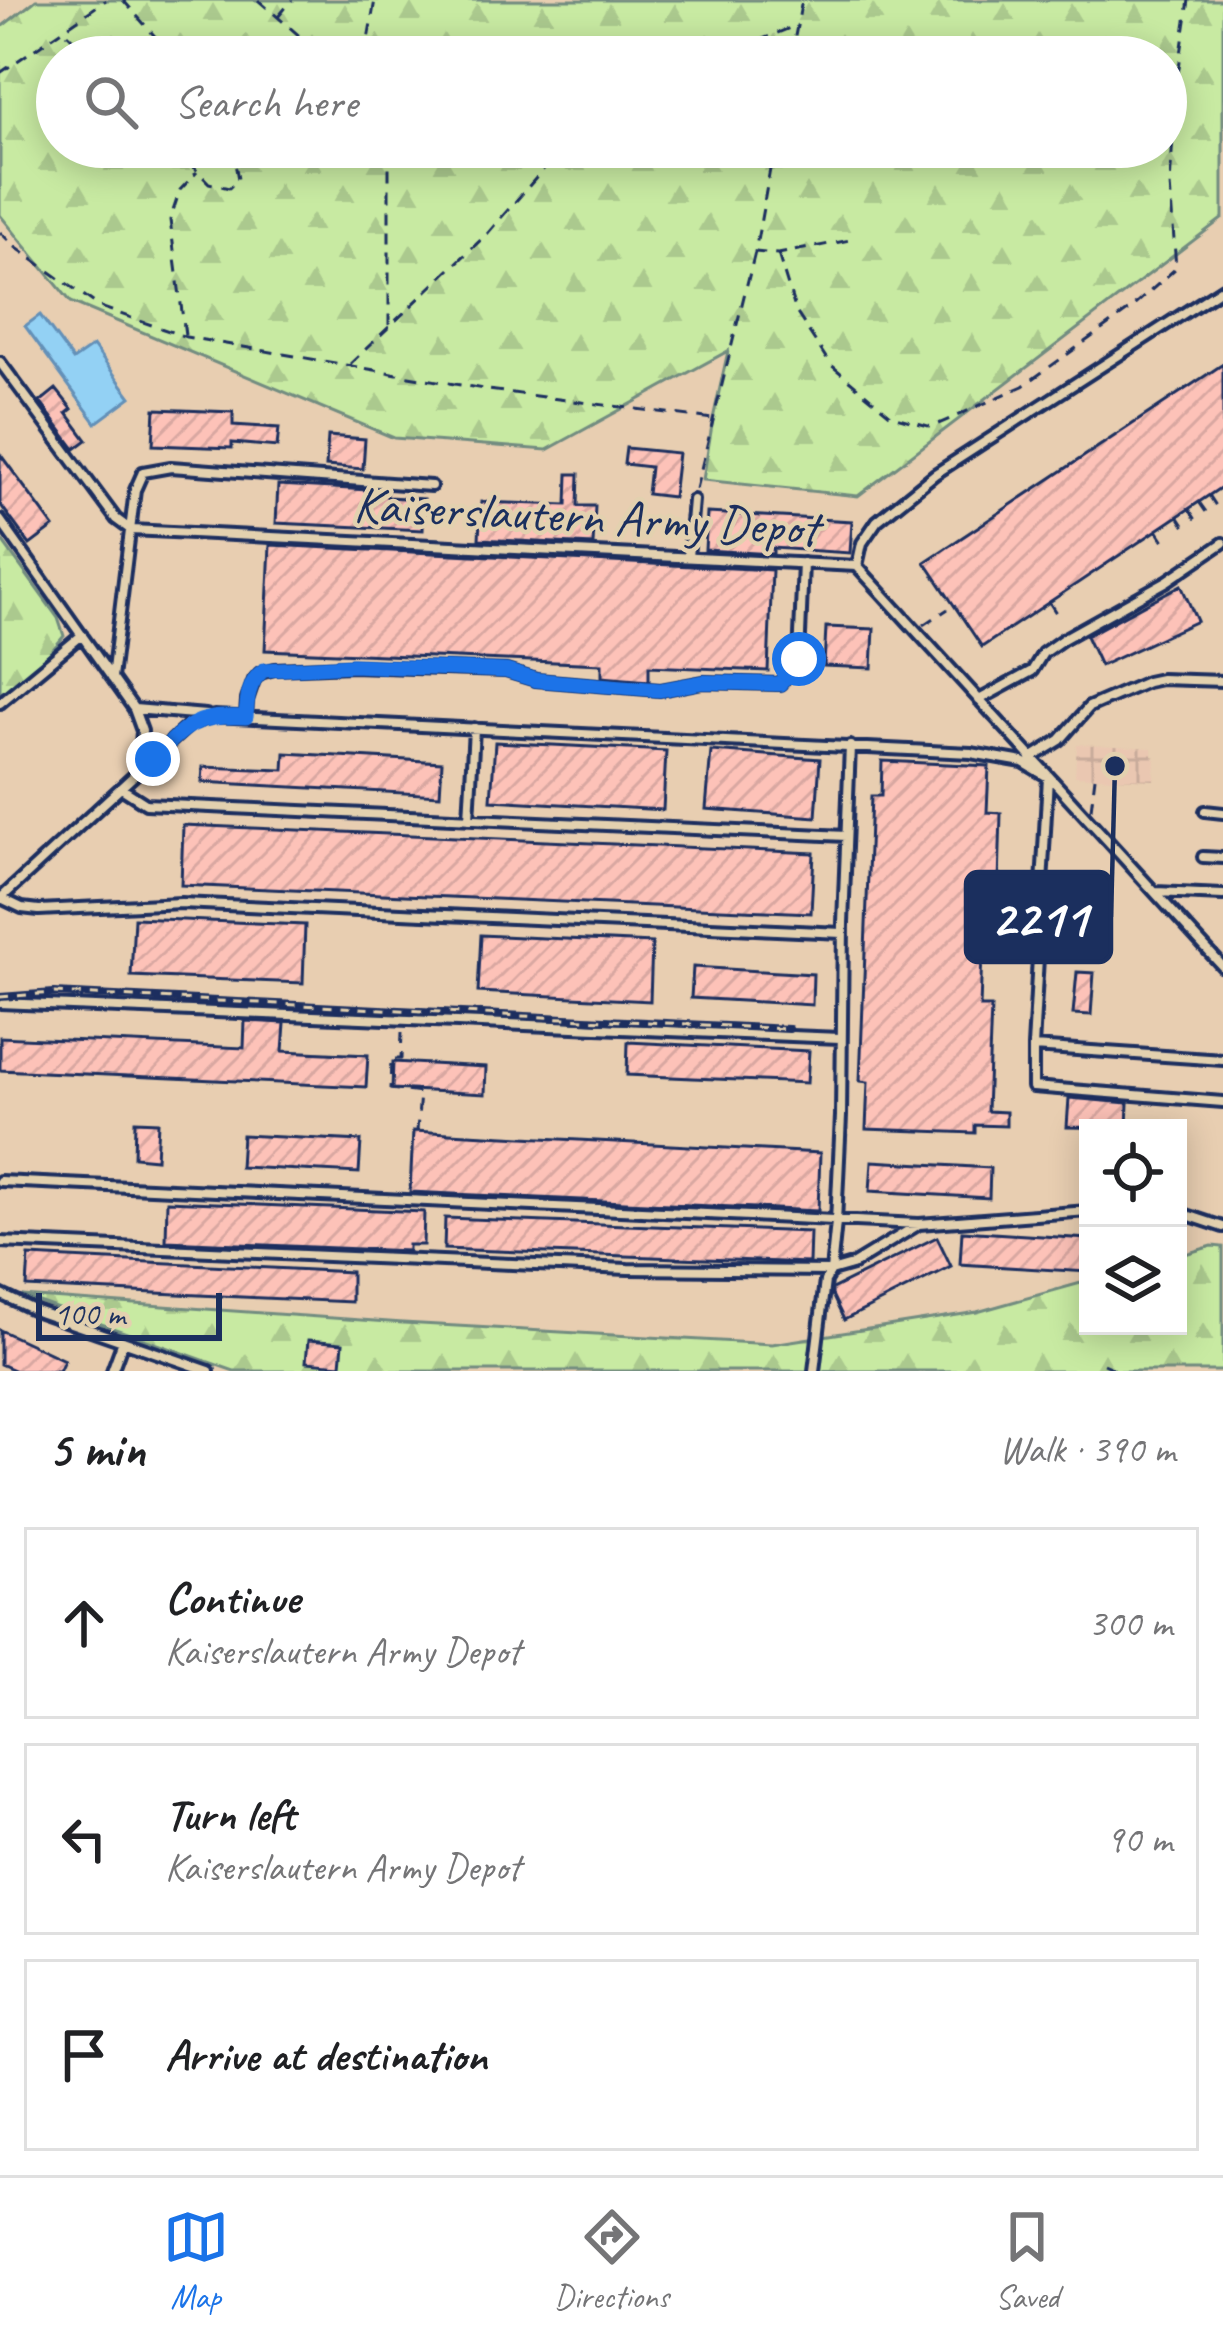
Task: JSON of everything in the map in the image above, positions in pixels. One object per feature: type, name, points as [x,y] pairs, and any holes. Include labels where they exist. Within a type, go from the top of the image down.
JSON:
[{"type":"lane","points":[[857,566],[870,530],[922,484],[1223,288]]},
{"type":"lane","points":[[0,362],[116,519],[131,530]]},
{"type":"lane","points":[[112,678],[135,490],[143,472],[171,467],[431,486]]},
{"type":"lane","points":[[688,557],[693,500]]},
{"type":"lane","points":[[0,520],[134,710],[142,730],[139,771]]},
{"type":"lane","name":"Kaiserslautern Army Depot","points":[[131,530],[857,566],[1223,967]]},
{"type":"lane","points":[[979,700],[1032,671],[1043,653],[1223,542]]},
{"type":"lane","points":[[246,717],[254,680],[274,669],[352,665],[506,671],[536,680],[660,690],[703,682],[780,684],[791,653],[799,655],[803,563]]},
{"type":"lane","points":[[0,703],[82,635]]},
{"type":"lane","points":[[1031,758],[1060,740],[1089,707],[1147,682],[1223,681]]},
{"type":"lane","name":"Kaiserslautern Army Depot","points":[[134,710],[971,753],[1023,762],[1048,777]]},
{"type":"lane","points":[[214,716],[190,724],[0,899],[39,910],[181,903],[842,933]]},
{"type":"lane","points":[[470,819],[474,728]]},
{"type":"lane","points":[[814,1371],[836,1222],[850,746]]},
{"type":"lane","points":[[1048,777],[1033,1087],[1223,1102]]},
{"type":"lane","points":[[121,788],[146,804],[846,836]]},
{"type":"lane","points":[[1204,811],[1223,813]]},
{"type":"lane","points":[[1203,857],[1223,858]]},
{"type":"lane","points":[[1154,892],[1223,895]]},
{"type":"lane","points":[[0,1003],[840,1039]]},
{"type":"lane","points":[[1033,1048],[1223,1060]]},
{"type":"lane","points":[[0,1181],[836,1222],[919,1224],[1079,1212]]},
{"type":"lane","points":[[1187,1216],[1223,1227]]},
{"type":"lane","points":[[0,1242],[628,1268],[831,1271],[852,1265],[919,1224]]},
{"type":"lane","points":[[0,1294],[208,1371]]},
{"type":"lane","points":[[112,1371],[123,1341]]},
{"type":"path","points":[[54,36],[106,0]]},
{"type":"path","points":[[123,0],[155,36]]},
{"type":"path","points":[[258,0],[300,36]]},
{"type":"path","points":[[278,17],[292,0]]},
{"type":"path","points":[[369,36],[375,0]]},
{"type":"path","points":[[795,36],[802,0]]},
{"type":"path","points":[[1184,36],[1190,0]]},
{"type":"path","points":[[770,36],[797,25]]},
{"type":"path","points":[[67,33],[70,36]]},
{"type":"path","points":[[0,73],[36,48]]},
{"type":"path","points":[[193,168],[209,183],[229,188],[238,179],[236,168]]},
{"type":"path","points":[[389,168],[389,329]]},
{"type":"path","points":[[349,366],[487,233],[544,168]]},
{"type":"path","points":[[693,500],[755,252],[771,168]]},
{"type":"path","points":[[778,254],[796,312],[830,364],[892,416],[932,427],[1023,386],[1129,311],[1176,268],[1170,168]]},
{"type":"path","points":[[186,337],[170,220],[180,190],[197,172]]},
{"type":"path","points":[[0,232],[100,307],[186,337],[489,390],[713,419]]},
{"type":"path","points":[[755,252],[778,254],[855,239]]},
{"type":"path","points":[[1209,495],[1218,509]]},
{"type":"path","points":[[1199,502],[1208,516]]},
{"type":"path","points":[[1189,508],[1198,523]]},
{"type":"path","points":[[1178,516],[1187,530]]},
{"type":"path","points":[[1157,530],[1166,544]]},
{"type":"path","points":[[1049,602],[1058,616]]},
{"type":"path","points":[[916,630],[948,609]]},
{"type":"path","points":[[1090,811],[1095,777]]},
{"type":"path","points":[[403,1020],[401,1059],[391,1059],[390,1089],[420,1093],[417,1132]]},
{"type":"path","points":[[1103,1364],[1119,1371]]},
{"type":"shaded area","points":[[1077,744],[1152,748],[1154,780],[1075,776]]},
{"type":"green space","points":[[36,0],[1223,0],[1223,218],[858,496],[703,480],[728,351],[547,450],[394,438],[71,302],[0,215],[0,28]]},
{"type":"green space","points":[[0,538],[58,618],[64,636],[28,679],[0,703]]},
{"type":"green space","points":[[1223,1247],[1223,1371],[234,1371],[22,1296],[772,1344],[977,1312],[1079,1284],[1079,1335],[1187,1335],[1187,1253]]},
{"type":"water","points":[[40,315],[73,360],[93,346],[131,397],[96,423],[25,326]]},
{"type":"building","points":[[1223,364],[1223,486],[982,647],[925,562]]},
{"type":"building","points":[[56,389],[87,440],[75,449],[40,402]]},
{"type":"building","points":[[155,409],[233,412],[233,425],[279,428],[277,447],[153,445]]},
{"type":"building","points":[[328,436],[365,439],[363,469],[326,466]]},
{"type":"building","points":[[626,448],[678,453],[673,497],[647,494],[650,467],[624,464]]},
{"type":"building","points":[[0,454],[54,527],[30,545],[0,504]]},
{"type":"building","points":[[568,474],[579,474],[578,506],[595,506],[593,545],[479,539],[481,502],[567,505]]},
{"type":"building","points":[[278,485],[387,491],[387,497],[424,499],[423,530],[276,523]]},
{"type":"building","points":[[707,513],[852,521],[850,553],[705,550]]},
{"type":"building","points":[[270,545],[772,570],[768,671],[649,666],[649,681],[602,677],[602,664],[265,650]]},
{"type":"building","points":[[1181,585],[1197,621],[1100,666],[1086,636]]},
{"type":"building","points":[[826,627],[874,629],[872,668],[824,666]]},
{"type":"building","points":[[495,742],[666,751],[663,810],[491,800]]},
{"type":"building","points":[[711,751],[820,759],[816,817],[706,809]]},
{"type":"building","points":[[285,753],[442,762],[440,795],[202,782],[203,767],[284,770]]},
{"type":"building","points":[[882,761],[989,766],[987,812],[1001,813],[999,883],[984,882],[983,915],[995,915],[994,953],[982,953],[980,1007],[991,1007],[987,1111],[1006,1112],[1006,1126],[975,1125],[975,1133],[866,1129],[868,1082],[860,1081],[871,796],[881,796]]},
{"type":"building","points":[[183,825],[814,853],[811,913],[181,885]]},
{"type":"building","points":[[134,918],[305,925],[303,983],[131,976]]},
{"type":"building","points":[[481,935],[652,943],[650,1001],[478,992]]},
{"type":"building","points":[[693,967],[813,974],[812,1005],[691,998]]},
{"type":"building","points":[[1077,972],[1094,973],[1091,1015],[1073,1014]]},
{"type":"building","points":[[245,1021],[285,1023],[283,1051],[368,1055],[366,1087],[0,1070],[0,1037],[244,1048]]},
{"type":"building","points":[[628,1042],[809,1051],[807,1083],[627,1075]]},
{"type":"building","points":[[393,1062],[486,1067],[485,1094],[392,1089]]},
{"type":"building","points":[[1069,1098],[1128,1103],[1127,1119],[1079,1119],[1079,1127],[1067,1127]]},
{"type":"building","points":[[135,1121],[158,1122],[156,1159],[134,1157]]},
{"type":"building","points":[[413,1131],[820,1153],[818,1211],[410,1192]]},
{"type":"building","points":[[242,1135],[361,1141],[359,1173],[240,1167]]},
{"type":"building","points":[[872,1161],[990,1168],[989,1198],[870,1191]]},
{"type":"building","points":[[167,1201],[424,1212],[423,1245],[408,1245],[408,1251],[166,1241]]},
{"type":"building","points":[[445,1218],[810,1232],[809,1263],[444,1249]]},
{"type":"building","points":[[962,1231],[1079,1238],[1079,1271],[960,1264]]},
{"type":"building","points":[[937,1237],[951,1266],[844,1320],[832,1289]]},
{"type":"building","points":[[29,1256],[351,1272],[351,1302],[27,1287]]},
{"type":"building","points":[[0,1330],[64,1360],[59,1371],[16,1371],[0,1364]]},
{"type":"building","points":[[308,1340],[343,1343],[341,1365],[306,1362]]},
{"type":"railway","points":[[0,997],[54,993],[789,1029]]},
{"type":"place","name":"2211","points":[[1115,766]]},
{"type":"route","points":[[153,759],[190,724],[214,716],[246,717],[250,688],[264,670],[352,665],[506,671],[536,680],[660,690],[703,682],[780,684],[791,653],[799,651],[799,659]]}]
